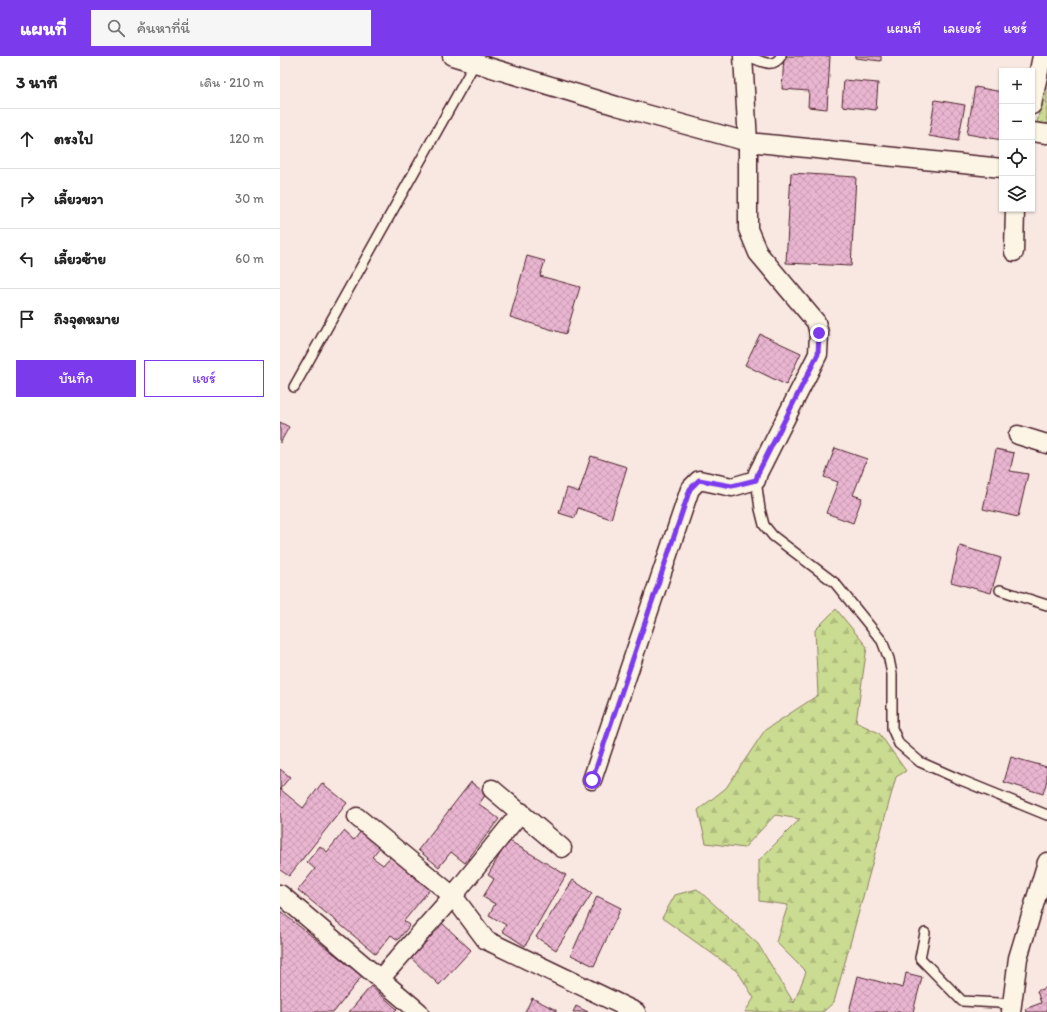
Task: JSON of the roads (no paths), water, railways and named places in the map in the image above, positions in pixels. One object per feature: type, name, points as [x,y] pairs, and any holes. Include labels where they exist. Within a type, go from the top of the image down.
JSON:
[{"type":"street","points":[[452,56],[617,106],[748,142],[999,168]]},
{"type":"street","points":[[592,780],[690,489],[699,480],[732,486],[756,480],[758,473],[818,354],[819,333],[816,322],[758,253],[748,229],[748,142],[743,56]]},
{"type":"street","points":[[1032,104],[1042,56]]},
{"type":"street","points":[[1035,132],[1047,134]]},
{"type":"street","points":[[1014,252],[1015,212]]},
{"type":"street","points":[[1018,435],[1047,444]]},
{"type":"street","points":[[492,789],[562,848]]},
{"type":"street","points":[[380,979],[453,896],[521,812]]},
{"type":"street","points":[[358,817],[453,896],[486,940],[636,1012]]},
{"type":"street","points":[[1011,1009],[1018,958],[1047,862]]},
{"type":"street","points":[[280,894],[419,1012]]},
{"type":"lane","points":[[748,56],[773,64],[778,61],[781,56]]},
{"type":"lane","points":[[294,387],[475,63]]},
{"type":"lane","points":[[756,480],[764,525],[773,536],[835,583],[882,641],[889,659],[892,674],[892,728],[899,744],[920,762],[1047,815]]},
{"type":"lane","points":[[1000,590],[1047,605]]},
{"type":"lane","points":[[925,933],[920,958],[962,1001],[999,1003],[1011,1009]]}]
